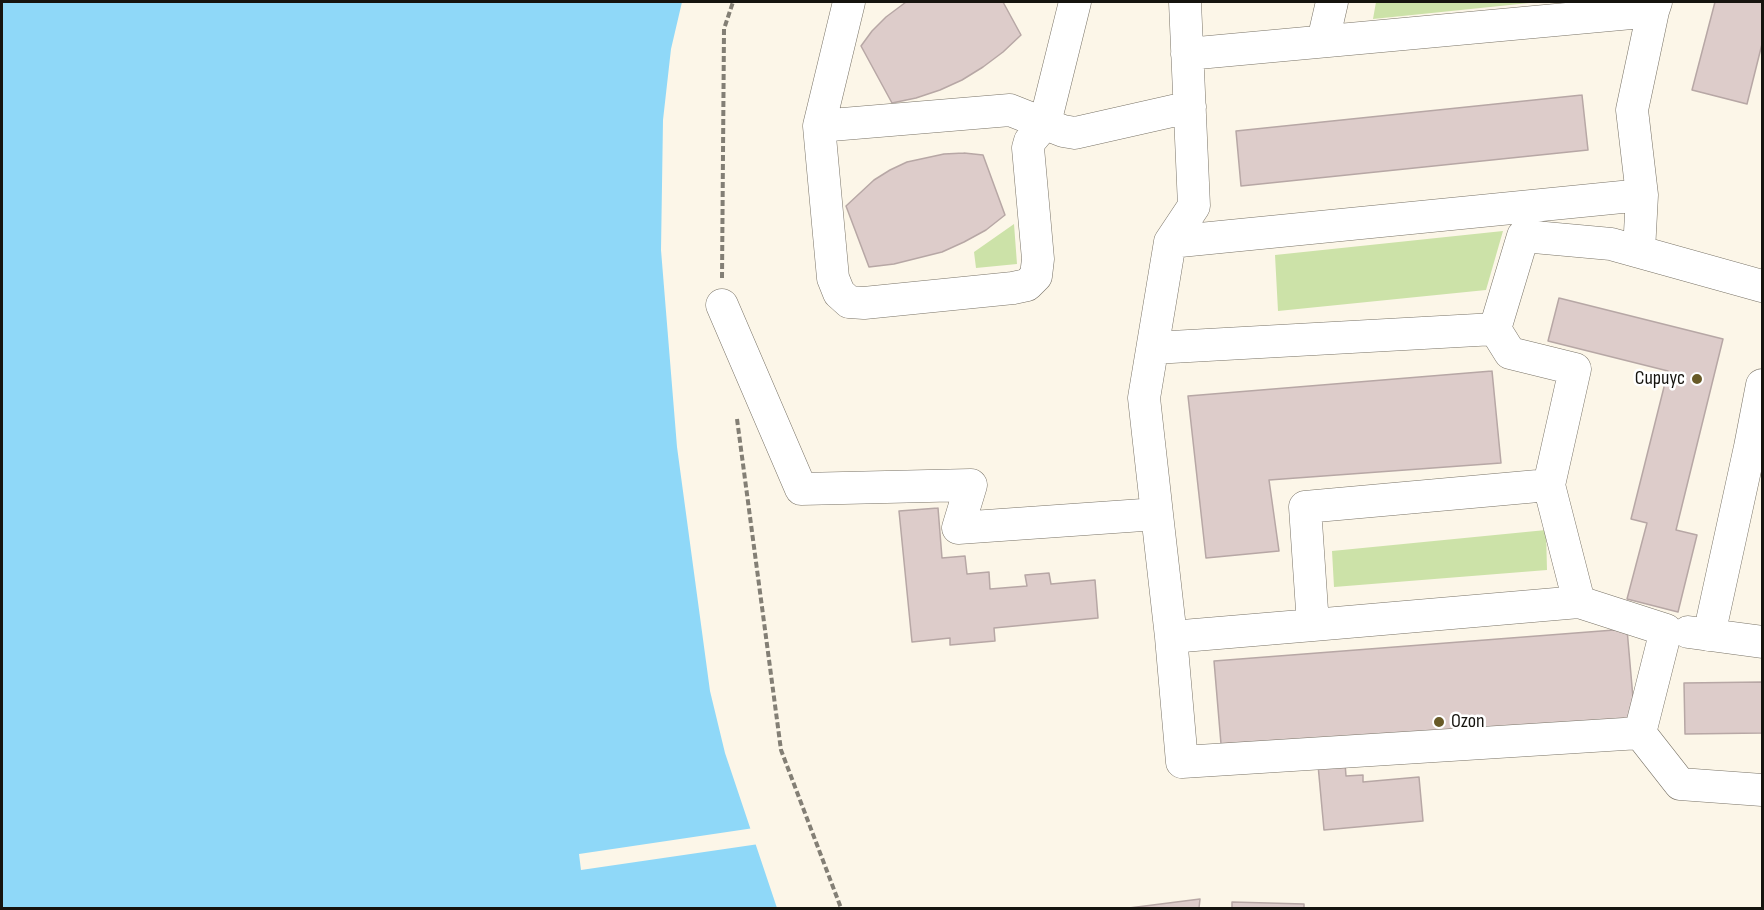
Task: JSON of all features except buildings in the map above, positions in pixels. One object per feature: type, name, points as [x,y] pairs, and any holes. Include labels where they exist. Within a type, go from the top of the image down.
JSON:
[{"type":"street","points":[[849,2],[819,126],[833,278],[839,292],[849,302],[864,303],[1013,288],[1027,285],[1036,276],[1038,259],[1028,148],[1030,141],[1045,123],[1067,6]]},
{"type":"street","points":[[1185,2],[1194,206],[1170,242],[1144,398],[1171,636],[1182,762],[1640,733]]},
{"type":"street","points":[[1323,41],[1332,2]]},
{"type":"street","points":[[1187,54],[1654,6],[1632,110],[1642,195],[1639,251]]},
{"type":"street","points":[[819,126],[1011,110],[1064,131],[1075,133],[1190,107]]},
{"type":"street","points":[[1170,242],[1642,195]]},
{"type":"street","points":[[1579,602],[1549,485],[1575,369],[1510,353],[1495,329],[1523,236],[1611,244],[1762,286]]},
{"type":"street","points":[[722,305],[801,489],[971,485],[958,528],[1157,514]]},
{"type":"street","points":[[1153,348],[1495,329]]},
{"type":"street","points":[[1709,635],[1756,448],[1762,386]]},
{"type":"street","points":[[1313,625],[1305,507],[1549,485]]},
{"type":"street","points":[[1171,636],[1579,602],[1666,630],[1762,642]]},
{"type":"street","points":[[1640,733],[1666,630]]},
{"type":"street","points":[[1640,733],[1680,784],[1762,790]]},
{"type":"path","points":[[722,305],[724,29],[733,2]]},
{"type":"path","points":[[736,410],[781,750],[841,909]]},
{"type":"green space","points":[[1376,2],[1539,2],[1373,19]]},
{"type":"green space","points":[[1014,224],[1017,264],[976,268],[974,252]]},
{"type":"green space","points":[[1503,231],[1486,290],[1278,311],[1275,255]]},
{"type":"green space","points":[[1546,530],[1547,570],[1334,587],[1332,551]]},
{"type":"water","points":[[2,2],[682,2],[671,49],[663,120],[661,250],[677,447],[710,691],[725,753],[777,908],[2,908]]},
{"type":"pier","points":[[754,828],[759,844],[581,870],[579,854]]},
{"type":"place","name":"Сириус","points":[[1697,379]]},
{"type":"place","name":"Ozon","points":[[1439,722]]}]
